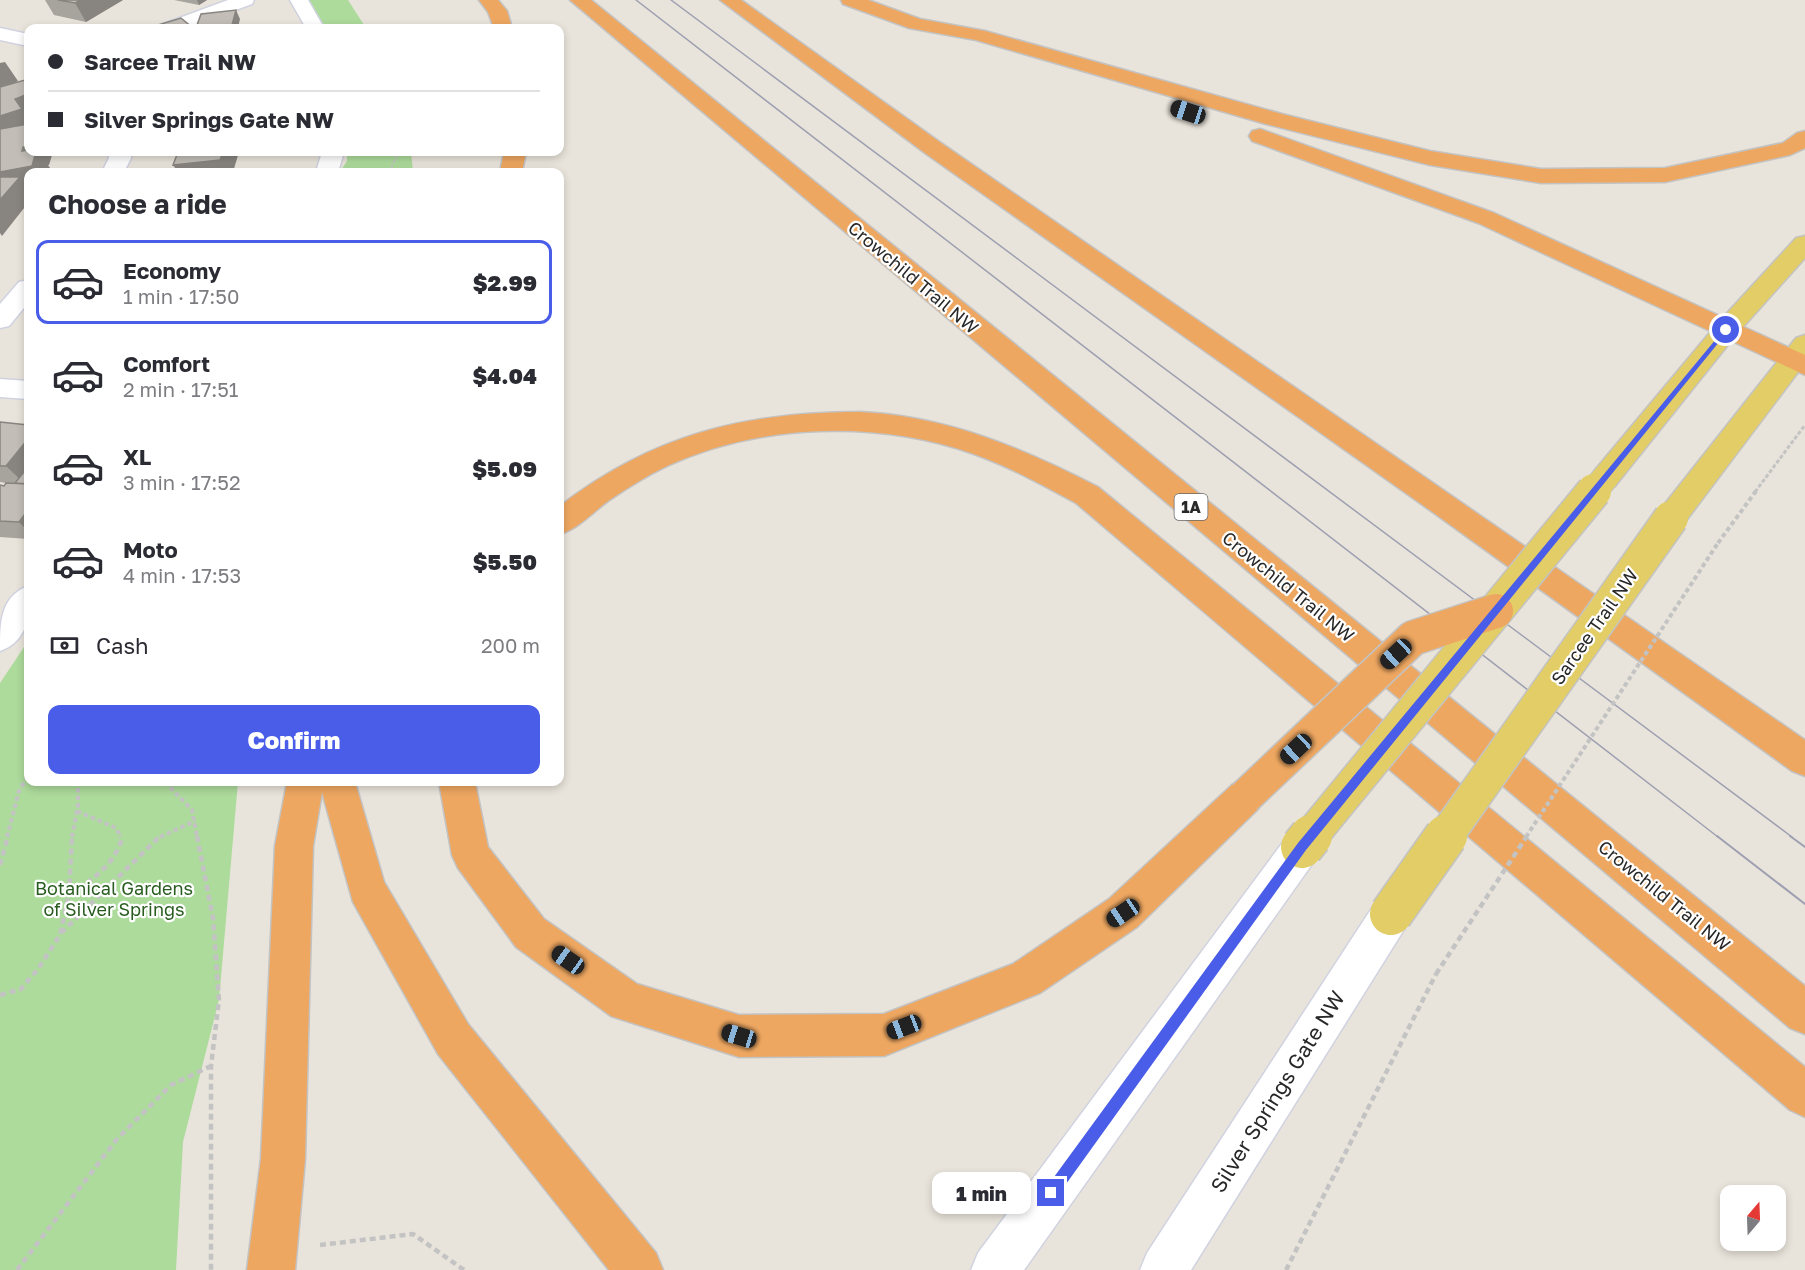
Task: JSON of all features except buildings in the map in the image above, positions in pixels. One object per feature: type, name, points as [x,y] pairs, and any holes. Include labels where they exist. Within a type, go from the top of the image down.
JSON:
[{"type":"highway","points":[[488,0],[497,11],[502,24]]},
{"type":"highway","name":"Crowchild Trail NW","points":[[579,0],[1805,1013]]},
{"type":"highway","points":[[729,0],[943,155],[1445,505],[1805,760]]},
{"type":"highway","points":[[850,0],[916,24],[1301,149],[1486,218],[1726,330],[1800,356]]},
{"type":"highway","points":[[916,24],[978,35],[1274,118],[1430,158],[1541,176],[1665,175],[1790,148],[1805,138]]},
{"type":"highway","points":[[564,519],[597,493],[662,456],[731,434],[801,423],[888,423],[968,441],[1032,467],[1087,495],[1805,1095]]},
{"type":"highway","points":[[459,786],[471,855],[530,933],[626,1001],[739,1036],[884,1035],[1026,979],[1123,913],[1413,638],[1496,611]]},
{"type":"highway","points":[[272,1270],[283,1159],[294,846],[304,786]]},
{"type":"highway","points":[[338,786],[368,889],[453,1039],[639,1270]]},
{"type":"main road","points":[[1302,847],[1726,330],[1805,243]]},
{"type":"main road","name":"Sarcee Trail NW","points":[[1391,914],[1671,518],[1800,356]]},
{"type":"street","points":[[181,24],[244,0]]},
{"type":"street","points":[[299,0],[313,24]]},
{"type":"street","points":[[0,34],[24,39]]},
{"type":"street","points":[[0,320],[24,293]]},
{"type":"street","points":[[0,387],[24,390]]},
{"type":"street","points":[[0,637],[24,604]]},
{"type":"street","points":[[995,1270],[1302,847]]},
{"type":"street","name":"Silver Springs Gate NW","points":[[1164,1270],[1391,914]]},
{"type":"path","points":[[1287,1270],[1436,974],[1718,543],[1805,424]]},
{"type":"path","points":[[0,865],[18,790],[24,782]]},
{"type":"path","points":[[60,935],[69,894],[72,830],[77,811],[78,786]]},
{"type":"path","points":[[169,786],[192,810],[213,918],[219,1000],[211,1065],[211,1270]]},
{"type":"path","points":[[69,894],[95,878],[109,865],[119,851],[122,839],[116,828],[77,811]]},
{"type":"path","points":[[0,995],[21,989],[38,969],[60,935],[158,838],[195,821]]},
{"type":"path","points":[[16,1270],[117,1139],[171,1085],[211,1065]]},
{"type":"path","points":[[315,1246],[413,1234],[464,1270]]},
{"type":"green space","points":[[308,0],[348,0],[363,24],[323,24]]},
{"type":"green space","points":[[347,156],[411,156],[413,168],[343,168]]},
{"type":"green space","name":"Botanical Gardens of Silver Springs","points":[[24,647],[24,786],[238,786],[219,1000],[183,1142],[176,1270],[0,1270],[0,683]]},
{"type":"tram line","points":[[636,0],[1718,837]]},
{"type":"tram line","points":[[671,0],[1792,837]]},
{"type":"tram line","points":[[1717,836],[1805,904]]},
{"type":"tram line","points":[[1790,836],[1805,847]]},
{"type":"route","points":[[1051,1193],[1302,847],[1726,330]]}]
